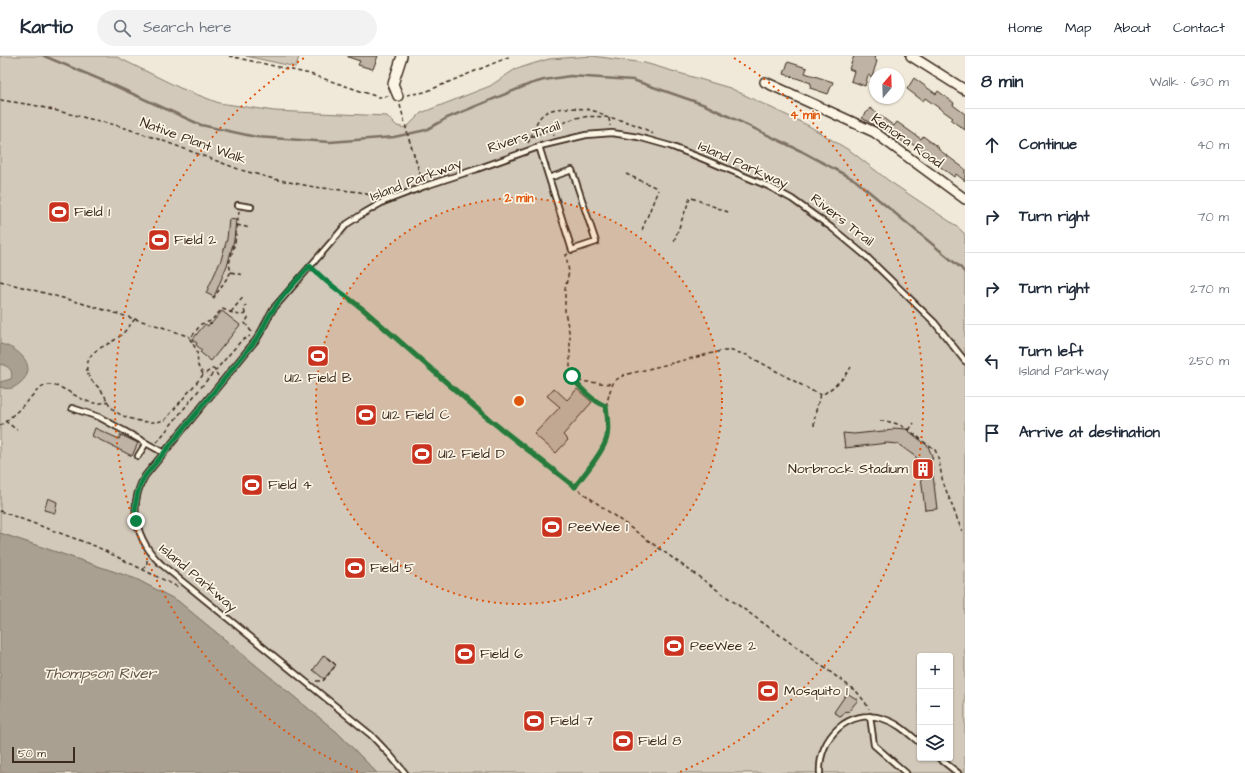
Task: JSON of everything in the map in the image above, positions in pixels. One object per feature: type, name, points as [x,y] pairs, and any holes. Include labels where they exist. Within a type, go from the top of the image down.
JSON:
[{"type":"street","points":[[398,96],[393,84],[402,56]]},
{"type":"street","points":[[911,56],[965,90]]},
{"type":"street","name":"Kenora Road","points":[[765,82],[874,132],[965,199]]},
{"type":"lane","name":"Island Parkway","points":[[404,773],[390,755],[371,735],[161,564],[150,552],[137,527],[135,513],[136,501],[143,480],[262,332],[273,308],[347,224],[383,202],[539,146],[579,136],[612,133],[638,137],[701,158],[768,186],[792,199],[832,228],[867,257],[934,322],[965,361]]},
{"type":"lane","points":[[539,146],[549,178],[572,250],[596,242],[572,170],[549,178]]},
{"type":"lane","points":[[239,205],[251,207]]},
{"type":"lane","points":[[72,408],[99,418],[164,453]]},
{"type":"lane","points":[[138,456],[146,443]]},
{"type":"lane","points":[[820,773],[822,754],[827,742],[835,731],[851,720],[870,716],[890,721],[917,741]]},
{"type":"lane","points":[[870,716],[872,741],[874,745],[906,773]]},
{"type":"lane","points":[[944,761],[958,773]]},
{"type":"path","points":[[229,56],[310,74],[378,97],[425,92],[511,56]]},
{"type":"path","points":[[398,96],[422,182]]},
{"type":"path","name":"Native Plant Walk","points":[[0,100],[33,105],[119,126],[241,170],[274,179],[314,188],[360,192],[378,199]]},
{"type":"path","name":"Rivers Trail","points":[[532,144],[527,145],[541,116],[547,111],[554,109],[591,110],[599,111],[606,117]]},
{"type":"path","name":"Rivers Trail","points":[[531,137],[575,118],[606,117],[646,129],[657,136],[644,133]]},
{"type":"path","points":[[605,128],[610,128],[609,118]]},
{"type":"path","name":"Rivers Trail","points":[[549,139],[554,137],[552,128]]},
{"type":"path","points":[[626,174],[658,189],[642,230]]},
{"type":"path","points":[[674,241],[691,198],[728,212]]},
{"type":"path","points":[[214,299],[231,272],[229,264],[235,242],[239,205]]},
{"type":"path","points":[[237,225],[250,228]]},
{"type":"path","points":[[572,250],[566,255],[569,272],[565,289],[564,303],[570,336],[570,369],[574,380],[579,386],[596,401],[606,406]]},
{"type":"path","points":[[310,266],[326,281],[364,310],[490,420],[575,487],[857,692],[865,702],[870,716]]},
{"type":"path","points":[[231,272],[243,275]]},
{"type":"path","points":[[0,281],[135,319],[190,337]]},
{"type":"path","points":[[231,312],[244,296]]},
{"type":"path","points":[[246,305],[244,308],[245,314],[248,316],[245,323],[253,334]]},
{"type":"path","points":[[190,337],[201,324],[211,321],[222,309],[240,316],[245,314]]},
{"type":"path","points":[[135,319],[116,339],[100,347],[89,358],[87,371],[89,378],[100,388],[114,410],[132,419],[158,422],[165,420],[203,375],[211,369],[214,369],[222,383]]},
{"type":"path","points":[[190,337],[197,351],[198,366],[203,375]]},
{"type":"path","points":[[575,487],[607,440],[608,429],[606,406],[614,381],[624,375],[721,351],[732,351],[748,355],[822,394],[832,389],[851,367]]},
{"type":"path","points":[[576,381],[613,384]]},
{"type":"path","points":[[0,426],[42,387],[51,384],[91,402],[100,404],[108,401]]},
{"type":"path","points":[[814,426],[820,394]]},
{"type":"path","points":[[5,421],[17,430]]},
{"type":"path","points":[[880,421],[894,423],[909,430],[935,450],[941,468],[941,478],[962,531]]},
{"type":"path","points":[[909,430],[914,423]]},
{"type":"path","points":[[0,511],[95,546],[142,570]]},
{"type":"path","points":[[310,684],[313,682],[323,681],[336,666],[325,656]]},
{"type":"shaded area","points":[[0,56],[115,56],[180,88],[219,103],[274,111],[387,116],[397,126],[406,128],[421,113],[490,86],[514,70],[549,59],[592,56],[645,63],[730,88],[809,126],[852,152],[889,181],[955,225],[965,234],[965,773],[377,773],[338,733],[178,601],[136,579],[0,533]]},
{"type":"shaded area","points":[[246,56],[299,56],[296,67]]},
{"type":"water","points":[[0,344],[20,353],[27,364],[28,371],[26,377],[13,388],[0,387],[0,382],[11,379],[12,373],[6,366],[0,364]]},
{"type":"water","name":"Thompson River","points":[[0,533],[136,579],[178,601],[338,733],[377,773],[0,773]]},
{"type":"building","points":[[348,56],[378,56],[372,69],[358,65],[360,61]]},
{"type":"building","points":[[854,56],[875,56],[874,59],[877,61],[875,68],[869,68],[869,76],[865,86],[851,81],[854,71],[849,69]]},
{"type":"building","points":[[788,62],[807,68],[805,73],[833,82],[828,94],[810,88],[811,83],[784,74]]},
{"type":"building","points":[[914,78],[936,94],[938,91],[954,103],[953,105],[965,114],[965,130],[951,120],[953,118],[925,98],[923,101],[907,89]]},
{"type":"building","points":[[870,108],[894,126],[897,122],[921,139],[923,136],[939,148],[938,149],[965,169],[965,181],[956,174],[954,177],[908,141],[906,144],[881,126],[879,128],[862,118]]},
{"type":"building","points":[[229,219],[236,220],[234,240],[228,263],[214,297],[206,293],[221,260],[227,239]]},
{"type":"building","points":[[222,311],[240,325],[211,361],[200,352],[202,350],[196,345],[197,343],[192,340],[205,324],[208,326],[210,323],[211,324]]},
{"type":"building","points":[[554,388],[567,400],[577,389],[592,402],[563,435],[568,440],[556,453],[534,434],[560,407],[547,396]]},
{"type":"building","points":[[95,428],[119,439],[121,435],[138,443],[132,456],[92,436]]},
{"type":"building","name":"Norbrock Stadium","points":[[893,428],[906,429],[928,446],[933,459],[931,459],[937,509],[925,510],[920,468],[916,457],[898,444],[887,443],[845,448],[843,433],[854,434],[893,430]]},
{"type":"building","points":[[48,498],[57,502],[55,513],[44,510]]},
{"type":"building","points":[[324,655],[336,665],[324,679],[313,670]]},
{"type":"building","points":[[847,693],[858,700],[848,712],[846,711],[841,717],[834,712]]},
{"type":"waterway","points":[[44,56],[111,84],[201,125],[256,137],[330,142],[394,137],[426,130],[447,118],[530,84],[544,80],[570,76],[633,80],[705,105],[801,151],[855,180],[961,268],[965,273]]},
{"type":"place","name":"Field 1","points":[[59,212]]},
{"type":"place","name":"Field 2","points":[[159,240]]},
{"type":"place","name":"U12 Field B","points":[[318,356]]},
{"type":"place","name":"U12 Field C","points":[[366,415]]},
{"type":"place","name":"U12 Field D","points":[[422,454]]},
{"type":"place","name":"Norbrock Stadium","points":[[923,469]]},
{"type":"place","name":"Field 4","points":[[252,485]]},
{"type":"place","name":"PeeWee 1","points":[[552,527]]},
{"type":"place","name":"Field 5","points":[[355,568]]},
{"type":"place","name":"PeeWee 2","points":[[674,646]]},
{"type":"place","name":"Field 6","points":[[465,654]]},
{"type":"place","name":"Mosquito 1","points":[[768,691]]},
{"type":"place","name":"Field 7","points":[[534,721]]},
{"type":"place","name":"Field 8","points":[[623,741]]},
{"type":"route","points":[[136,521],[135,506],[140,486],[145,476],[256,340],[262,332],[273,308],[310,266],[326,281],[364,310],[490,420],[575,487],[602,449],[607,440],[608,429],[606,406],[587,394],[577,384],[572,376]]}]
